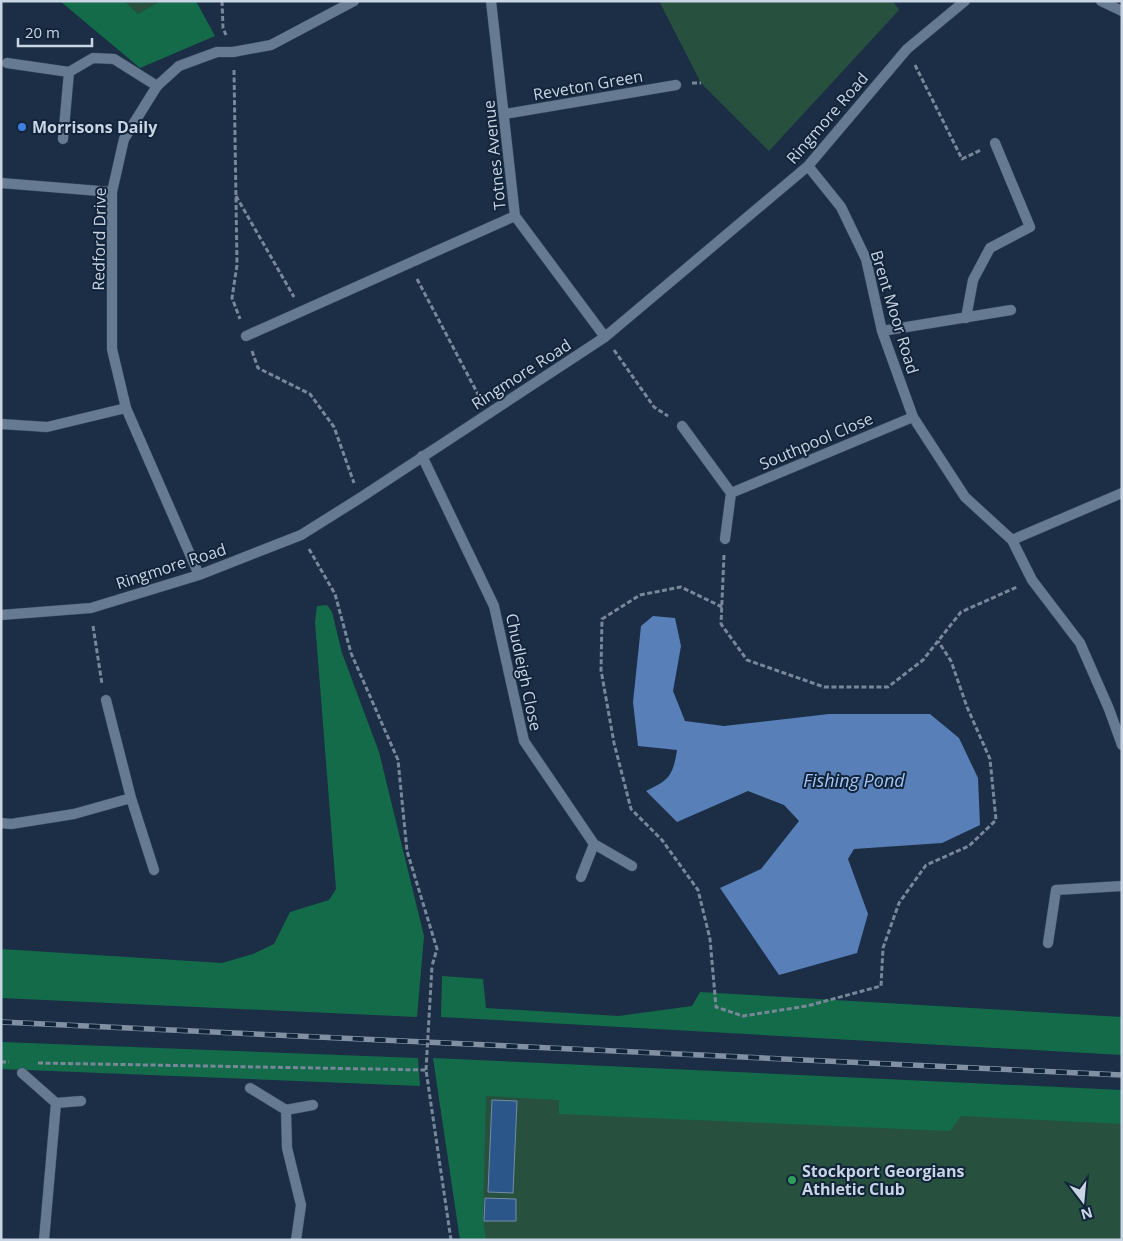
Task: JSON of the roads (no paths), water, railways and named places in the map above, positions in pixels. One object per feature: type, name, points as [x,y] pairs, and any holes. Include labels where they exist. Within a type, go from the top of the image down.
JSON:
[{"type":"street","name":"Redford Drive","points":[[199,575],[126,408],[112,349],[112,192],[124,139],[157,86],[178,66],[217,52],[233,52],[271,45],[354,1]]},
{"type":"street","name":"Totnes Avenue","points":[[492,1],[515,216],[605,337]]},
{"type":"street","name":"Ringmore Road","points":[[1,615],[91,608],[199,575],[301,535],[360,498],[605,337],[808,166],[907,49],[965,1]]},
{"type":"street","points":[[1101,1],[1122,11]]},
{"type":"street","points":[[6,63],[69,72],[93,58],[114,59],[157,86]]},
{"type":"street","points":[[63,139],[69,72]]},
{"type":"street","name":"Reveton Green","points":[[505,114],[676,85]]},
{"type":"street","points":[[966,318],[972,280],[990,248],[1030,227],[995,143]]},
{"type":"street","name":"Brent Moor Road","points":[[808,166],[841,206],[866,259],[882,331],[913,417],[964,497],[1012,540],[1032,580],[1080,643],[1110,709],[1122,744]]},
{"type":"street","points":[[1,183],[112,192]]},
{"type":"street","points":[[246,336],[515,216]]},
{"type":"street","points":[[882,331],[1012,310]]},
{"type":"street","points":[[1,424],[48,428],[126,408]]},
{"type":"street","name":"Southpool Close","points":[[731,494],[913,417]]},
{"type":"street","points":[[682,426],[731,494],[725,539]]},
{"type":"street","name":"Chudleigh Close","points":[[422,456],[494,606],[524,741],[594,844],[632,866]]},
{"type":"street","points":[[1012,540],[1122,493]]},
{"type":"street","points":[[106,700],[131,798],[154,870]]},
{"type":"street","points":[[1,823],[11,824],[74,814],[131,798]]},
{"type":"street","points":[[581,877],[594,844]]},
{"type":"street","points":[[1048,943],[1056,890],[1122,886]]},
{"type":"street","points":[[22,1073],[56,1103],[81,1100]]},
{"type":"street","points":[[250,1088],[286,1110],[313,1106]]},
{"type":"street","points":[[44,1240],[56,1103]]},
{"type":"street","points":[[286,1110],[287,1148],[301,1205],[296,1240]]},
{"type":"water","name":"Fishing Pond","points":[[653,616],[675,618],[681,646],[673,691],[685,721],[724,726],[829,714],[930,714],[959,738],[978,778],[980,825],[942,843],[854,849],[848,859],[868,914],[857,953],[779,975],[720,888],[761,869],[799,821],[784,805],[748,791],[677,822],[646,791],[660,784],[669,776],[674,766],[677,750],[638,746],[633,702],[641,626]]},
{"type":"railway","points":[[1,1022],[1122,1075]]},
{"type":"place","name":"Morrisons Daily","points":[[22,127]]},
{"type":"place","name":"Stockport Georgians Athletic Club","points":[[792,1180]]}]
